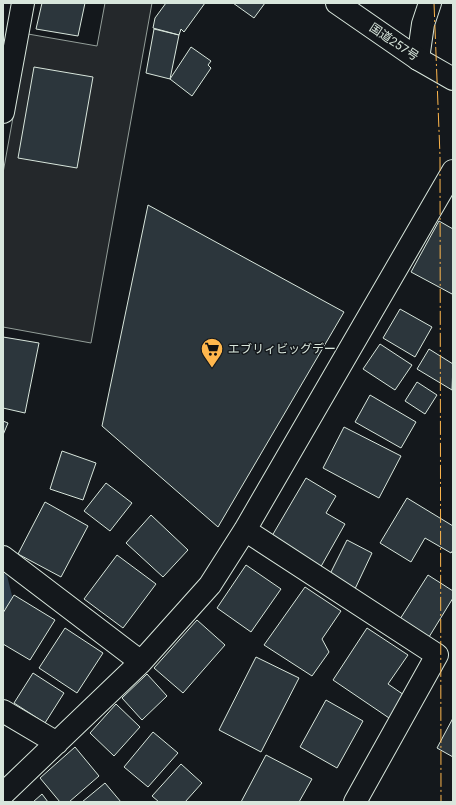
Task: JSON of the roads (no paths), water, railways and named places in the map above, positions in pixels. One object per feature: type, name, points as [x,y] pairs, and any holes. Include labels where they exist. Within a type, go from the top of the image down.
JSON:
[{"type":"main road","points":[[3,112],[23,3]]},
{"type":"main road","name":"国道257号","points":[[336,3],[418,59],[453,79]]},
{"type":"main road","points":[[418,59],[423,24],[430,3]]},
{"type":"main road","points":[[3,794],[141,662],[210,585],[245,530],[453,171]]},
{"type":"main road","points":[[245,530],[436,655],[355,802]]},
{"type":"main road","points":[[3,557],[141,662]]},
{"type":"main road","points":[[3,711],[57,743]]},
{"type":"waterway","points":[[3,578],[8,598],[3,605]]},
{"type":"place","name":"エブリィビッグデー","points":[[212,368]]}]
